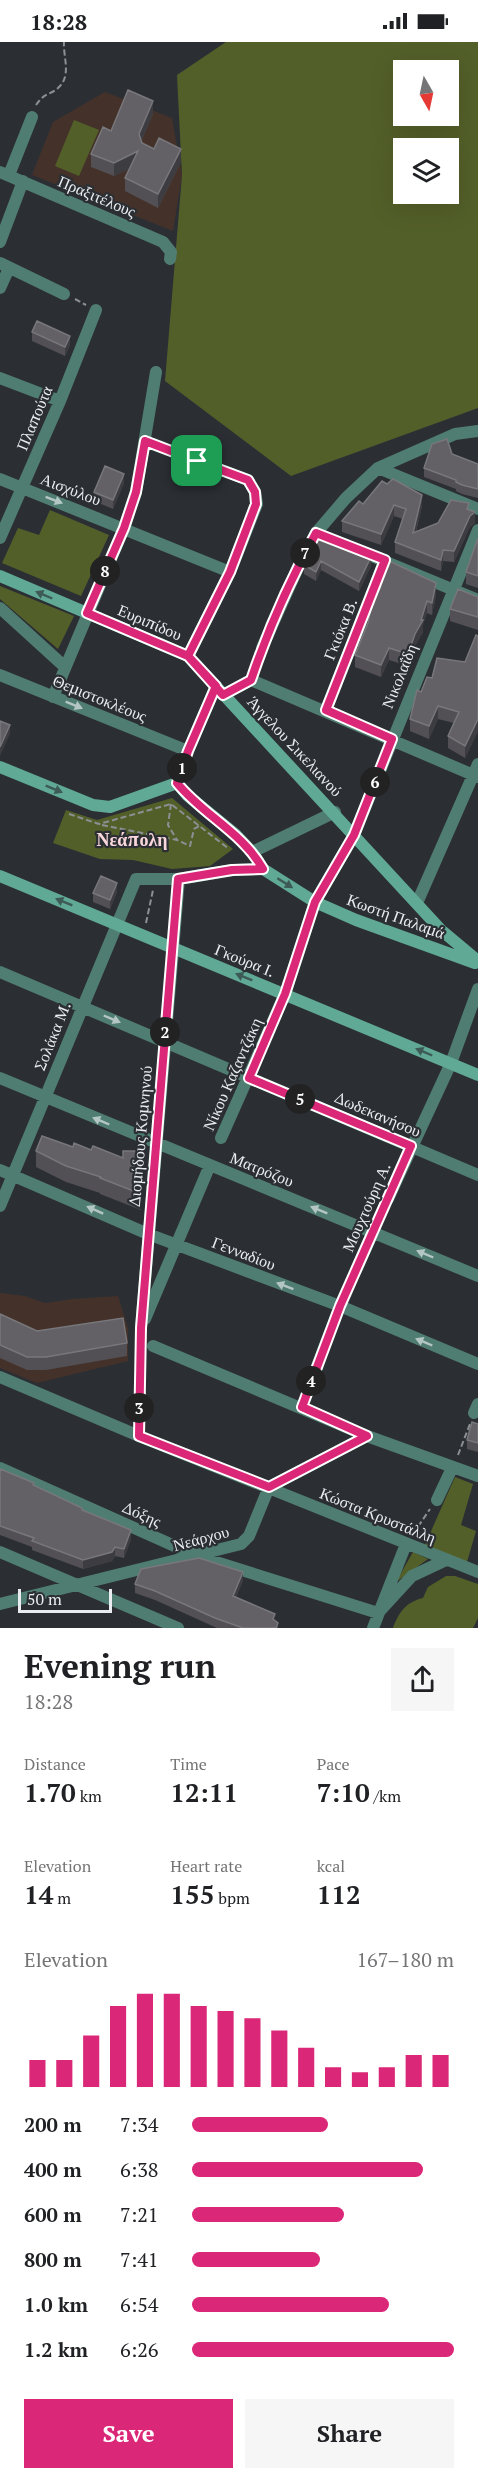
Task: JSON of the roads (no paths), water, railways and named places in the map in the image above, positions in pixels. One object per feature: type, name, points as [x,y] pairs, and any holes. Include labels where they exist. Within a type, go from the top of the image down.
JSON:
[{"type":"street","points":[[4,174],[33,111]]},
{"type":"street","name":"Πραξιτέλους","points":[[4,174],[163,242],[171,252],[170,259]]},
{"type":"street","points":[[0,242],[23,182]]},
{"type":"street","points":[[0,288],[5,265],[64,294]]},
{"type":"street","name":"Πλαπούτα","points":[[0,538],[60,401],[96,310]]},
{"type":"street","points":[[53,697],[124,528],[136,492],[156,372]]},
{"type":"street","points":[[0,378],[60,401]]},
{"type":"street","points":[[262,648],[316,533],[346,498],[378,468],[455,434],[478,431]]},
{"type":"street","points":[[145,441],[248,480],[255,492],[256,504],[230,572],[188,656]]},
{"type":"street","points":[[378,468],[478,509]]},
{"type":"street","name":"Αισχύλου","points":[[0,478],[230,572]]},
{"type":"street","name":"Νικολαΐδη","points":[[354,835],[478,530]]},
{"type":"street","points":[[316,533],[478,600]]},
{"type":"street","name":"Γκιόκα Β.","points":[[326,710],[385,560]]},
{"type":"street","name":"Ευριπίδου","points":[[0,576],[188,656]]},
{"type":"street","points":[[0,608],[65,668]]},
{"type":"street","name":"Άγγελου Σικελιανού","points":[[188,656],[450,938],[478,963]]},
{"type":"street","name":"Θεμιστοκλέους","points":[[0,675],[188,751]]},
{"type":"street","points":[[0,767],[93,805],[110,807],[177,783],[188,751],[219,691],[251,680],[477,772],[417,903]]},
{"type":"street","name":"Κωστή Παλαμά","points":[[177,783],[187,795],[236,835],[252,852],[263,869],[315,902],[356,921],[478,963]]},
{"type":"street","points":[[252,852],[334,812]]},
{"type":"street","name":"Νίκου Καζαντζάκη","points":[[221,1138],[285,994],[315,902],[354,835]]},
{"type":"street","points":[[178,879],[232,870],[263,869]]},
{"type":"street","name":"Γκούρα Ι.","points":[[0,876],[478,1075]]},
{"type":"street","name":"Σολάκα Μ.","points":[[0,1206],[81,1005],[118,925],[136,879],[178,879]]},
{"type":"street","name":"Διομήδους Κομνηνού","points":[[176,1245],[141,1328],[178,879]]},
{"type":"street","name":"Δωδεκανήσου","points":[[0,972],[478,1175]]},
{"type":"street","name":"Μουχτούρη Α.","points":[[388,1199],[451,1063],[478,989]]},
{"type":"street","name":"Ματρόζου","points":[[0,1078],[478,1276]]},
{"type":"street","points":[[176,1245],[210,1165]]},
{"type":"street","name":"Γενναδίου","points":[[0,1170],[148,1234],[340,1306],[478,1364]]},
{"type":"street","name":"Μουχτούρη Α.","points":[[357,1268],[373,1232]]},
{"type":"street","points":[[316,1369],[340,1306]]},
{"type":"street","points":[[153,1346],[367,1436],[478,1476]]},
{"type":"street","name":"Κώστα Κρυστάλλη","points":[[0,1377],[139,1436],[478,1572]]},
{"type":"street","points":[[269,1487],[367,1436]]},
{"type":"street","name":"Δόξης","points":[[0,1468],[197,1556],[378,1613]]},
{"type":"street","points":[[437,1500],[452,1468]]},
{"type":"street","name":"Νεάρχου","points":[[0,1604],[241,1544],[249,1536],[269,1487]]},
{"type":"street","points":[[373,1628],[406,1544]]},
{"type":"street","points":[[0,1552],[178,1628]]},
{"type":"street","points":[[378,1613],[412,1576],[446,1560]]},
{"type":"district","name":"Νεάπολη","points":[[132,840]]}]
